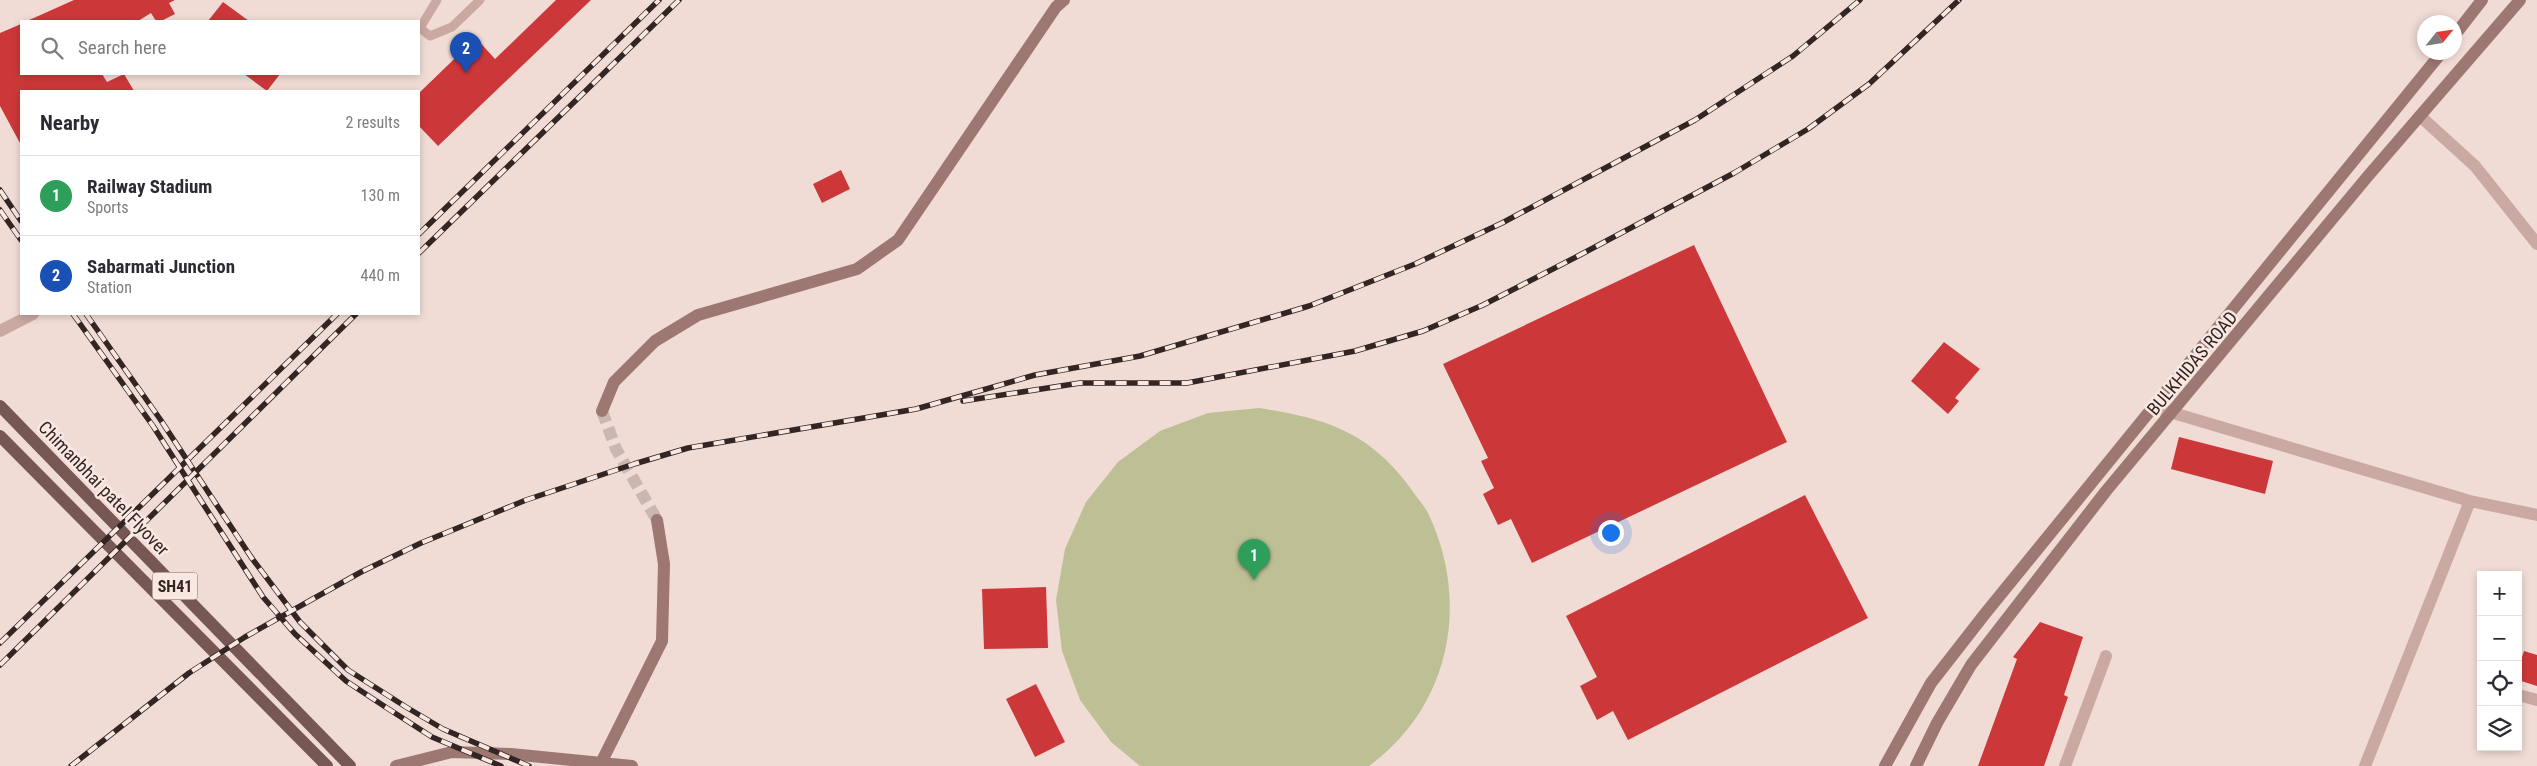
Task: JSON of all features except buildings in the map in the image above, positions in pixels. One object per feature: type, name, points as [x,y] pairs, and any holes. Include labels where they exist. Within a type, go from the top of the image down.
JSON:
[{"type":"main road","points":[[602,411],[614,382],[655,342],[698,315],[857,269],[898,240],[1056,6],[1064,0]]},
{"type":"main road","points":[[2462,26],[2482,0]]},
{"type":"main road","name":"BULKHIDAS ROAD","points":[[1916,766],[1937,722],[1971,665],[2106,491],[2420,116],[2520,0]]},
{"type":"main road","points":[[1885,766],[1932,683],[2153,407],[2435,60]]},
{"type":"main road","name":"Chimanbhai patel Flyover","points":[[0,406],[350,766]]},
{"type":"main road","name":"Chimanbhai patel Flyover","points":[[0,436],[327,766]]},
{"type":"main road","points":[[601,763],[662,641],[664,564],[657,520]]},
{"type":"main road","points":[[435,766],[452,752]]},
{"type":"main road","points":[[396,766],[452,752],[511,754],[632,766]]},
{"type":"street","points":[[2420,116],[2475,166],[2537,244]]},
{"type":"street","points":[[0,331],[31,315]]},
{"type":"street","points":[[2153,407],[2470,501],[2537,515]]},
{"type":"street","points":[[2365,766],[2470,501]]},
{"type":"street","points":[[2065,766],[2106,656]]},
{"type":"street","points":[[2522,696],[2537,700]]},
{"type":"lane","points":[[437,0],[420,28],[430,36],[452,27],[480,0]]},
{"type":"green space","points":[[1259,408],[1321,421],[1356,437],[1379,453],[1393,467],[1428,513],[1441,547],[1448,582],[1450,617],[1445,651],[1435,684],[1418,714],[1397,742],[1369,766],[1140,766],[1111,742],[1080,700],[1062,651],[1056,600],[1065,549],[1086,502],[1118,462],[1160,431],[1208,413]]},
{"type":"tunnel","points":[[602,411],[616,449],[657,520]]},
{"type":"railway","points":[[420,233],[659,0]]},
{"type":"railway","points":[[420,252],[679,0]]},
{"type":"railway","points":[[71,766],[189,673],[245,637],[361,572],[421,543],[526,500],[688,448],[916,409],[1035,375],[1140,356],[1309,306],[1415,264],[1502,223],[1695,120],[1793,56],[1860,0]]},
{"type":"railway","points":[[963,401],[1080,383],[1187,383],[1355,351],[1423,331],[1483,305],[1578,256],[1734,173],[1808,129],[1869,84],[1959,0]]},
{"type":"railway","points":[[0,190],[20,220]]},
{"type":"railway","points":[[0,210],[20,239]]},
{"type":"railway","points":[[74,315],[153,426],[263,597],[295,634],[346,681],[432,737],[501,766]]},
{"type":"railway","points":[[87,315],[160,419],[251,557],[300,622],[348,670],[406,707],[443,729],[529,766]]},
{"type":"railway","points":[[0,643],[336,315]]},
{"type":"railway","points":[[0,665],[355,315]]},
{"type":"place","name":"Sabarmati Junction","points":[[466,73]]},
{"type":"place","name":"Railway Stadium","points":[[1254,580]]}]
